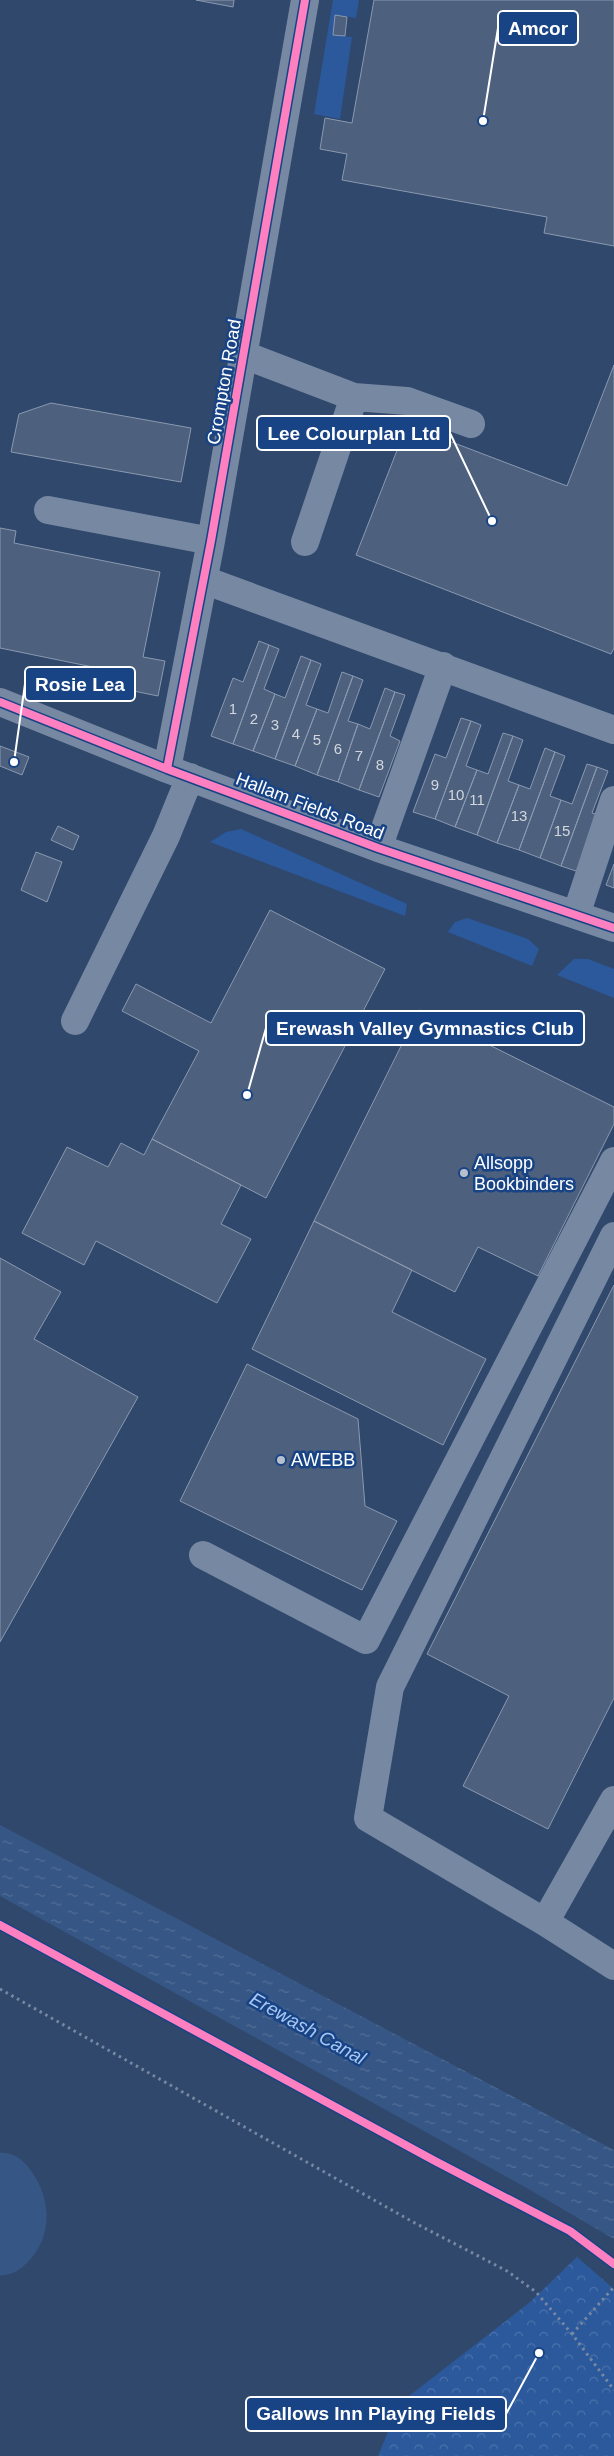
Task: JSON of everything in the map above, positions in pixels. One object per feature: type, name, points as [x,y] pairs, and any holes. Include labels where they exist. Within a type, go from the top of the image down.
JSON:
[{"type":"street","name":"Crompton Road","points":[[76,1021],[166,836],[178,773],[204,580],[305,0]]},
{"type":"street","points":[[244,355],[354,397],[407,401],[471,424]]},
{"type":"street","points":[[305,542],[354,397]]},
{"type":"street","points":[[48,510],[211,541]]},
{"type":"street","points":[[204,580],[614,730]]},
{"type":"street","points":[[378,848],[443,666]]},
{"type":"street","name":"Hallam Fields Road","points":[[0,702],[178,773],[378,848],[614,928]]},
{"type":"street","points":[[576,915],[614,800]]},
{"type":"street","points":[[203,1555],[366,1640],[614,1161]]},
{"type":"street","points":[[614,1236],[390,1687],[368,1818],[544,1922],[614,1966]]},
{"type":"street","points":[[544,1922],[614,1800]]},
{"type":"path","points":[[0,1925],[435,2161],[570,2232],[614,2264]]},
{"type":"path","points":[[0,1989],[414,2222],[507,2270],[536,2292],[572,2334],[614,2390]]},
{"type":"path","points":[[572,2334],[614,2287]]},
{"type":"green space","points":[[333,0],[359,0],[356,18],[335,15],[333,35],[352,37],[340,119],[314,114]]},
{"type":"green space","points":[[241,829],[407,904],[405,916],[210,842],[226,832]]},
{"type":"green space","points":[[467,918],[528,939],[539,949],[532,966],[448,932],[455,922]]},
{"type":"green space","points":[[574,959],[588,959],[614,969],[614,998],[557,975]]},
{"type":"green space","points":[[577,2257],[614,2289],[614,2456],[378,2456],[400,2403],[529,2303]]},
{"type":"water","name":"Erewash Canal","points":[[0,1825],[614,2150],[614,2239],[525,2187],[0,1896]]},
{"type":"building","points":[[196,0],[234,0],[233,7]]},
{"type":"building","points":[[374,0],[614,0],[614,246],[544,233],[547,217],[342,180],[347,154],[320,149],[325,118],[352,123]]},
{"type":"building","points":[[335,15],[347,17],[345,36],[333,35]]},
{"type":"building","points":[[614,365],[614,648],[611,654],[356,555],[407,425],[567,486]]},
{"type":"building","points":[[51,403],[191,428],[181,482],[11,452],[19,414]]},
{"type":"building","points":[[0,528],[16,531],[14,543],[160,572],[143,657],[165,661],[158,696],[124,689],[127,674],[0,648]]},
{"type":"building","points":[[259,641],[269,645],[233,744],[211,736],[233,678],[243,682]]},
{"type":"building","points":[[269,645],[279,649],[264,689],[275,694],[253,751],[233,744]]},
{"type":"building","points":[[301,656],[311,660],[275,759],[253,751],[275,694],[285,698]]},
{"type":"building","points":[[311,660],[321,664],[306,705],[317,709],[295,766],[275,759]]},
{"type":"building","points":[[342,672],[353,676],[317,775],[295,766],[317,709],[328,713]]},
{"type":"building","points":[[353,676],[363,680],[348,721],[358,724],[338,782],[317,775]]},
{"type":"building","points":[[385,688],[395,692],[359,790],[338,782],[358,724],[370,729]]},
{"type":"building","points":[[395,692],[405,695],[390,736],[400,741],[379,797],[359,790]]},
{"type":"building","points":[[461,718],[471,721],[435,819],[413,812],[435,754],[446,758]]},
{"type":"building","points":[[471,721],[481,725],[466,766],[477,770],[455,827],[435,819]]},
{"type":"building","points":[[503,733],[513,736],[477,835],[455,827],[477,770],[488,774]]},
{"type":"building","points":[[513,736],[523,740],[508,781],[519,785],[497,843],[477,835]]},
{"type":"building","points":[[0,746],[29,757],[22,775],[0,766]]},
{"type":"building","points":[[545,748],[555,752],[519,850],[497,843],[519,785],[530,789]]},
{"type":"building","points":[[555,752],[565,756],[550,796],[561,800],[540,858],[519,850]]},
{"type":"building","points":[[587,764],[597,767],[561,866],[540,858],[561,800],[572,804]]},
{"type":"building","points":[[597,767],[608,771],[592,813],[603,816],[582,873],[561,866]]},
{"type":"building","points":[[58,826],[79,836],[73,850],[51,840]]},
{"type":"building","points":[[36,852],[62,862],[47,902],[21,890]]},
{"type":"building","points":[[614,864],[614,888],[606,885]]},
{"type":"building","points":[[270,910],[385,969],[266,1198],[152,1139],[199,1051],[122,1011],[136,984],[211,1023]]},
{"type":"building","name":"Allsopp Bookbinders","points":[[419,1010],[614,1107],[614,1124],[538,1276],[478,1247],[455,1292],[314,1221]]},
{"type":"building","points":[[152,1139],[241,1185],[221,1224],[251,1239],[217,1303],[96,1241],[84,1265],[22,1233],[67,1147],[108,1167],[121,1143],[144,1155]]},
{"type":"building","points":[[314,1221],[412,1270],[392,1312],[486,1359],[443,1445],[252,1349]]},
{"type":"building","points":[[0,1258],[61,1292],[34,1339],[138,1397],[0,1642]]},
{"type":"building","points":[[614,1285],[614,1698],[548,1829],[463,1786],[509,1696],[427,1654]]},
{"type":"building","name":"AWEBB","points":[[247,1364],[358,1419],[365,1506],[397,1521],[362,1590],[180,1501]]},
{"type":"waterway","points":[[0,2187],[8,2200],[12,2214],[10,2228],[0,2241]]},
{"type":"cycle path","points":[[167,769],[211,541],[305,0]]},
{"type":"cycle path","points":[[0,702],[167,769],[378,848],[614,928]]},
{"type":"cycle path","points":[[0,1925],[435,2161],[570,2231],[614,2264]]},
{"type":"place","name":"Amcor","points":[[483,121]]},
{"type":"place","name":"Lee Colourplan Ltd","points":[[492,521]]},
{"type":"place","name":"Rosie Lea","points":[[14,762]]},
{"type":"place","name":"Erewash Valley Gymnastics Club","points":[[247,1095]]},
{"type":"place","name":"Allsopp Bookbinders","points":[[464,1173]]},
{"type":"place","name":"AWEBB","points":[[281,1460]]},
{"type":"place","name":"Gallows Inn Playing Fields","points":[[539,2353]]}]
